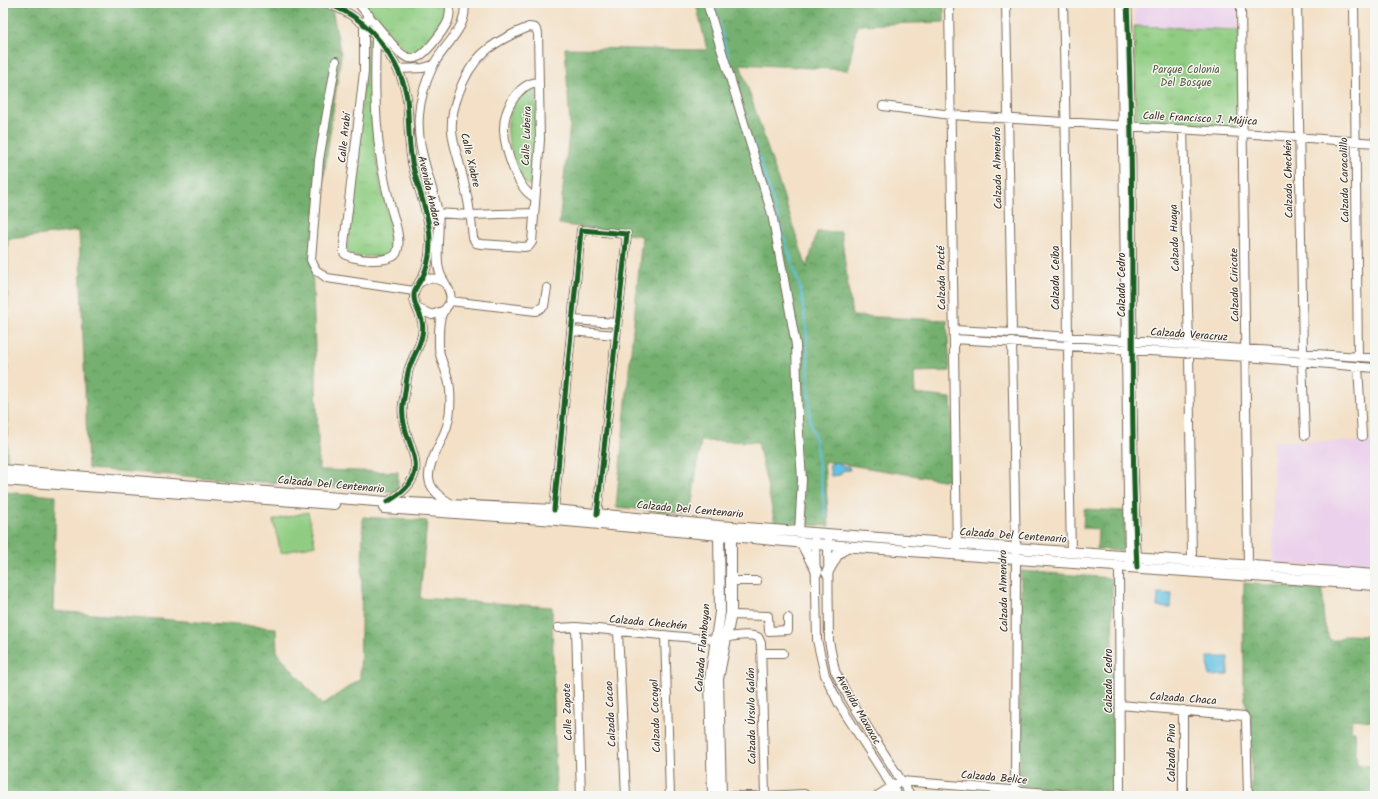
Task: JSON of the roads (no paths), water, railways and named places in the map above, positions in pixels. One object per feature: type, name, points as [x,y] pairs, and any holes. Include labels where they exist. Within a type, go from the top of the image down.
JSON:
[{"type":"main road","name":"Calzada Del Centenario","points":[[3,470],[556,520],[731,531],[799,532],[828,545],[957,548]]},
{"type":"main road","name":"Calzada Del Centenario","points":[[3,480],[368,504],[387,502],[554,510],[719,530]]},
{"type":"main road","name":"Calzada Flamboyan","points":[[713,796],[710,680],[720,612],[719,530]]},
{"type":"main road","name":"Calzada Del Centenario","points":[[731,531],[801,542],[828,534],[957,548],[1130,562],[1375,585]]},
{"type":"main road","name":"Calzada Flamboyan","points":[[720,796],[718,679],[728,637],[730,615],[731,531]]},
{"type":"main road","points":[[801,542],[817,572]]},
{"type":"main road","points":[[827,573],[837,555],[846,546]]},
{"type":"main road","name":"Calzada Del Centenario","points":[[1015,553],[1071,552],[1130,562],[1192,562],[1375,575]]},
{"type":"street","name":"Avenida Andara","points":[[327,3],[354,17],[376,38],[398,69],[407,98],[410,151],[418,188],[426,213],[430,240],[429,256],[424,274],[414,291]]},
{"type":"street","points":[[358,3],[398,51],[413,59],[419,57],[438,36],[448,21],[450,3]]},
{"type":"street","name":"Avenida Andara","points":[[450,301],[449,290],[440,273],[438,213],[425,167],[419,116],[426,82],[433,65],[462,24],[464,3]]},
{"type":"street","points":[[707,3],[772,214],[796,345],[798,418],[802,480],[799,532]]},
{"type":"street","name":"Calzada Pucté","points":[[949,3],[957,548]]},
{"type":"street","name":"Calzada Almendro","points":[[1006,3],[1012,332]]},
{"type":"street","name":"Calzada Ceiba","points":[[1063,3],[1066,122],[1067,341],[1071,552]]},
{"type":"street","name":"Calzada Cedro","points":[[1121,3],[1129,345]]},
{"type":"street","name":"Calzada Cedro","points":[[1120,796],[1120,705],[1130,562],[1129,345],[1132,126],[1127,3]]},
{"type":"street","name":"Calzada Ciricote","points":[[1241,3],[1242,133],[1247,354],[1248,566]]},
{"type":"street","name":"Calzada Chechén","points":[[1297,3],[1303,358],[1306,435]]},
{"type":"street","name":"Calzada Caracolillo","points":[[1354,3],[1358,357]]},
{"type":"street","points":[[364,25],[369,15]]},
{"type":"street","name":"Calle Arabí","points":[[364,25],[364,72],[344,253],[351,257],[387,260],[393,258],[397,252],[398,239],[384,183],[375,122],[374,94],[376,38]]},
{"type":"street","name":"Calle Xiabre","points":[[476,243],[473,238],[471,215],[461,166],[454,148],[452,130],[455,105],[462,82],[471,65],[507,35],[529,27],[535,28]]},
{"type":"street","name":"Calle Lubeira","points":[[476,243],[524,247],[529,246],[532,242],[534,197],[540,140],[538,33],[535,28]]},
{"type":"street","points":[[336,61],[320,160],[310,260],[316,270],[327,278],[414,291],[415,303],[424,323],[422,336],[408,371],[403,407],[405,424],[415,462],[413,479],[400,495],[387,502]]},
{"type":"street","points":[[398,69],[423,68],[433,65]]},
{"type":"street","points":[[534,197],[527,194],[518,179],[504,131],[506,116],[516,96],[523,88],[538,82]]},
{"type":"street","name":"Calle Francisco J. Mújica","points":[[883,106],[951,115],[1183,129],[1375,143]]},
{"type":"street","name":"Calzada Huaya","points":[[1183,129],[1189,345]]},
{"type":"street","points":[[426,213],[471,215],[533,213]]},
{"type":"street","points":[[554,510],[581,230],[627,234],[596,514]]},
{"type":"street","points":[[419,283],[425,279],[432,278],[445,284]]},
{"type":"street","points":[[455,505],[437,494],[432,486],[429,476],[430,464],[445,431],[450,408],[450,389],[439,349],[439,330],[442,314],[450,301],[536,310],[544,306],[546,288]]},
{"type":"street","points":[[419,309],[432,315],[445,310]]},
{"type":"street","points":[[573,320],[617,323]]},
{"type":"street","name":"Calzada Veracruz","points":[[954,330],[1012,332],[1067,341]]},
{"type":"street","points":[[571,332],[616,335]]},
{"type":"street","name":"Calzada Veracruz","points":[[954,339],[1012,342],[1067,341],[1129,345],[1189,345],[1247,354]]},
{"type":"street","name":"Calzada Almendro","points":[[1012,342],[1015,553],[1015,791]]},
{"type":"street","name":"Calzada Veracruz","points":[[1129,345],[1189,354],[1247,354],[1303,358],[1375,368]]},
{"type":"street","points":[[1189,354],[1192,562]]},
{"type":"street","name":"Calzada Veracruz","points":[[1303,358],[1375,358]]},
{"type":"street","points":[[1358,366],[1362,436]]},
{"type":"street","name":"Avenida Maxuxac","points":[[828,534],[827,573],[831,657],[842,685],[911,796]]},
{"type":"street","name":"Avenida Maxuxac","points":[[815,538],[817,620],[820,659],[827,680],[839,704],[898,796]]},
{"type":"street","points":[[730,580],[758,581]]},
{"type":"street","points":[[730,615],[768,616],[768,631],[788,630],[788,618]]},
{"type":"street","points":[[817,620],[829,620]]},
{"type":"street","name":"Calzada Chechén","points":[[558,628],[618,631],[716,640],[728,637],[753,635],[758,637]]},
{"type":"street","name":"Calle Zapote","points":[[576,628],[581,796]]},
{"type":"street","name":"Calzada Cacao","points":[[618,631],[626,796]]},
{"type":"street","name":"Calzada Cocoyol","points":[[665,635],[670,796]]},
{"type":"street","name":"Calzada Úrsulo Galán","points":[[758,637],[762,643],[765,796]]},
{"type":"street","points":[[762,653],[783,653]]},
{"type":"street","name":"Calzada Chaca","points":[[1120,705],[1244,716],[1246,720],[1248,796]]},
{"type":"street","name":"Calzada Pino","points":[[1183,710],[1183,796]]},
{"type":"street","points":[[877,796],[902,781]]},
{"type":"street","name":"Calzada Belice","points":[[902,781],[1085,796]]},
{"type":"street","points":[[765,796],[804,794],[807,796]]},
{"type":"street","points":[[720,796],[756,796]]},
{"type":"water","points":[[836,462],[844,467],[849,467],[850,470],[842,471],[840,475],[831,476],[829,465]]},
{"type":"water","points":[[1158,593],[1172,594],[1171,608],[1157,607]]},
{"type":"water","points":[[1208,657],[1228,657],[1228,675],[1209,676]]},
{"type":"waterway","points":[[713,3],[736,83]]},
{"type":"waterway","points":[[755,144],[801,291],[807,335],[810,420],[815,439],[826,518]]},
{"type":"park label","name":"Parque Colonia Del Bosque","points":[[1186,76]]}]
